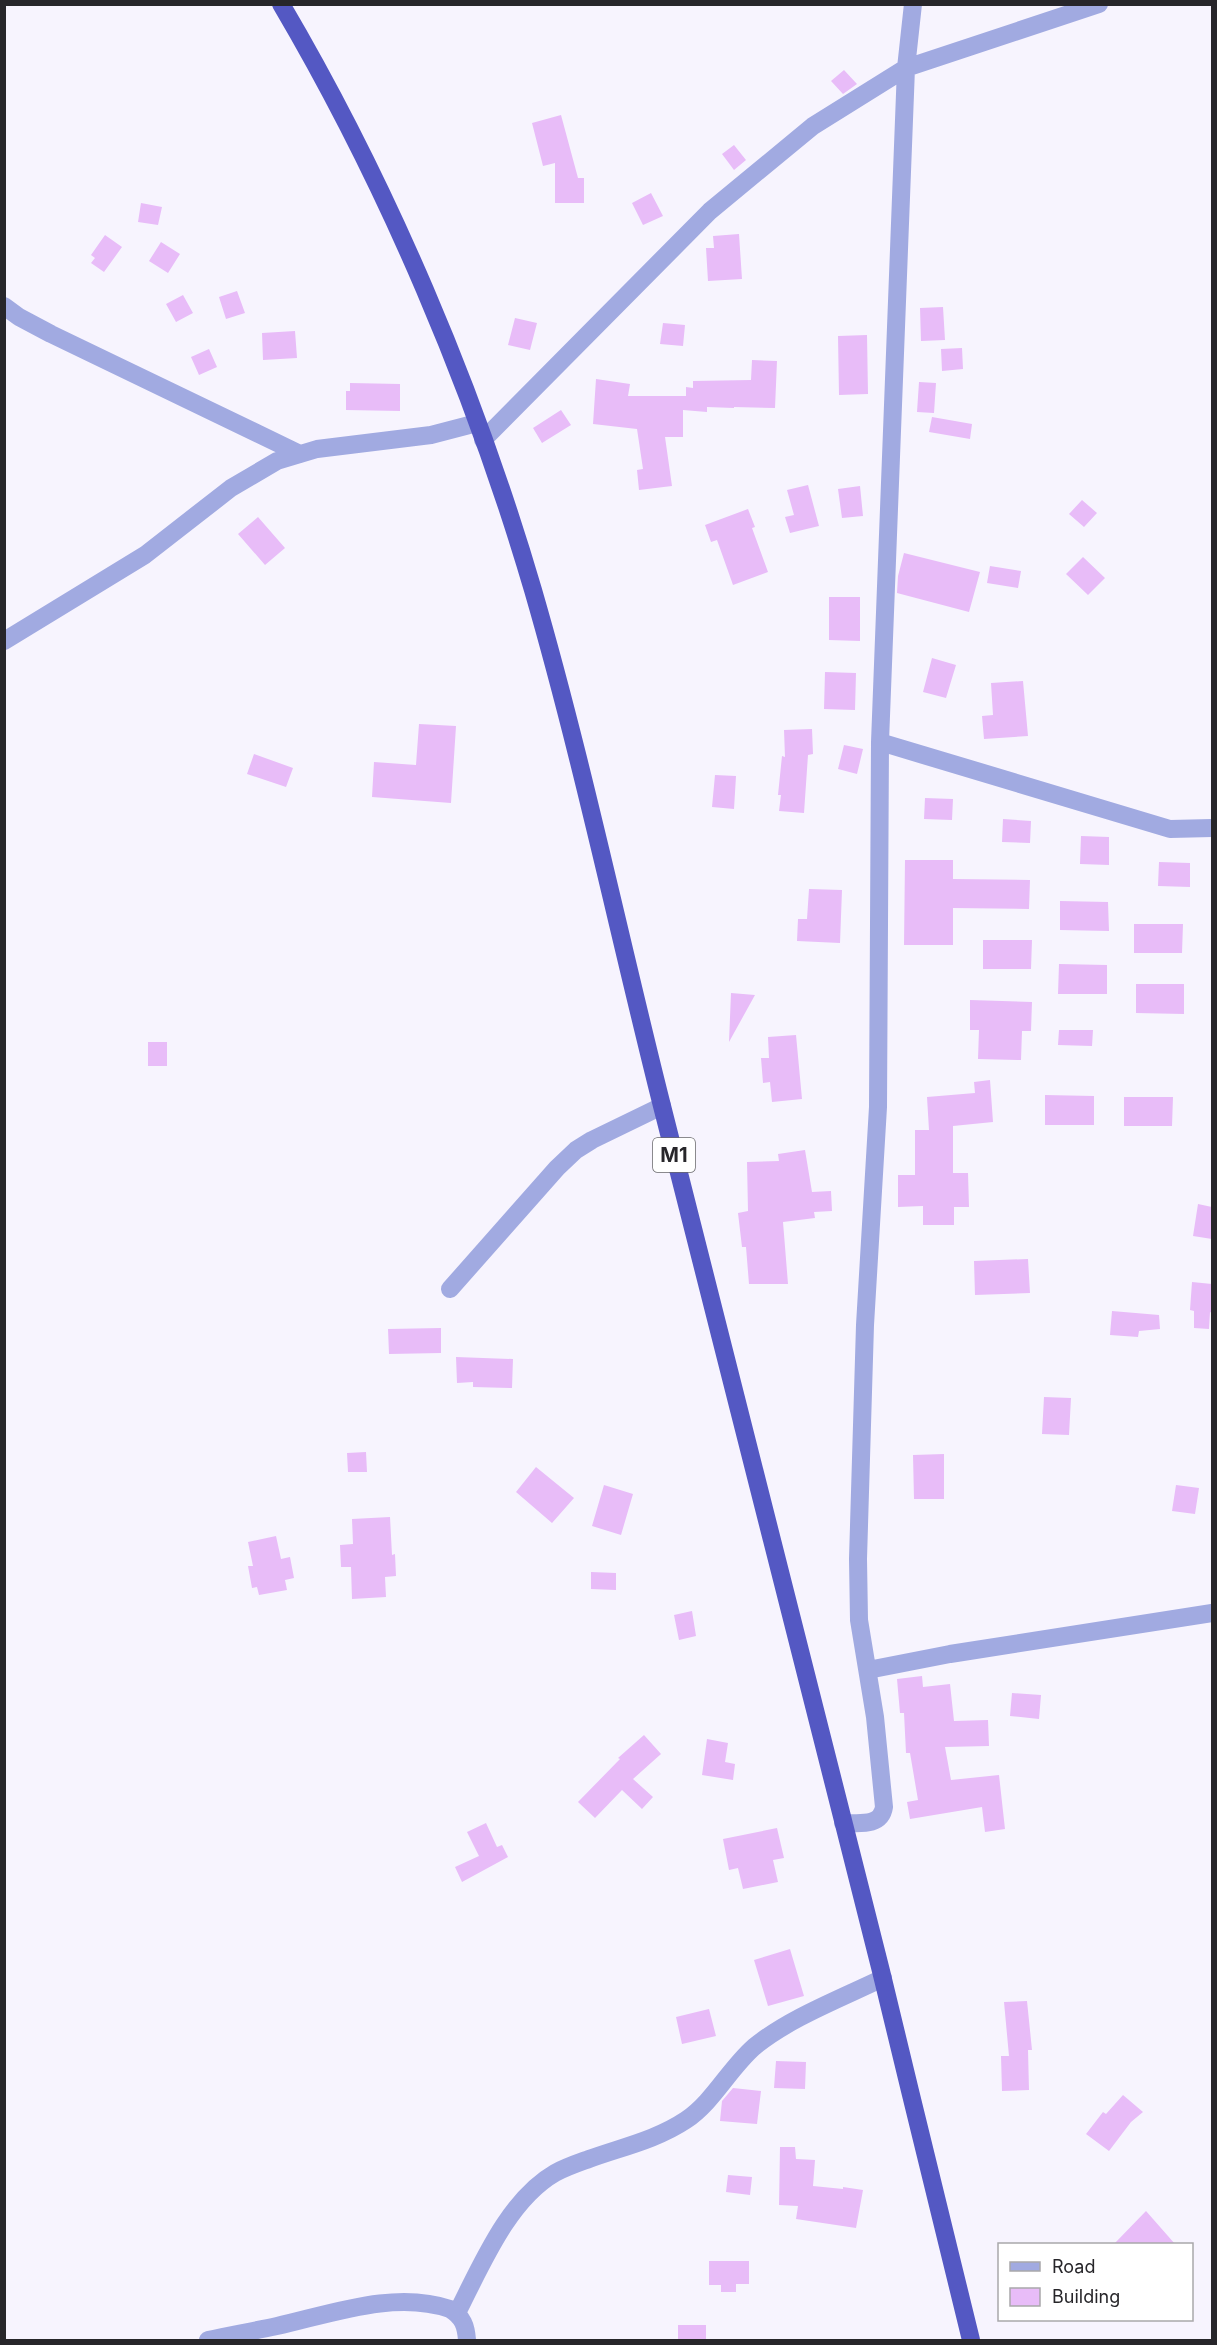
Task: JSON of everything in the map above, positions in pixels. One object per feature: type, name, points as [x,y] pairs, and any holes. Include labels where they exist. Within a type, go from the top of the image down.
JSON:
[{"type":"highway","name":"M1","points":[[281,4],[324,78],[387,205],[477,423],[532,586],[575,745],[662,1106],[971,2340]]},
{"type":"street","points":[[843,1823],[875,1821],[880,1818],[884,1810],[875,1717],[859,1620],[858,1559],[865,1325],[878,1107],[880,742],[906,68],[913,4]]},
{"type":"street","points":[[483,440],[710,211],[813,126],[906,68],[1099,4]]},
{"type":"street","points":[[4,306],[19,318],[51,334],[300,454]]},
{"type":"street","points":[[4,641],[145,555],[231,488],[277,461],[317,449],[431,435],[477,423]]},
{"type":"street","points":[[880,742],[1170,829],[1212,828]]},
{"type":"street","points":[[450,1289],[557,1168],[576,1150],[662,1106]]},
{"type":"street","points":[[868,1670],[950,1654],[1212,1613]]},
{"type":"street","points":[[457,2313],[502,2229],[518,2205],[535,2188],[556,2173],[602,2154],[650,2139],[677,2126],[697,2112],[736,2064],[757,2045],[782,2028],[882,1978]]},
{"type":"street","points":[[208,2340],[374,2304],[402,2303],[444,2307],[457,2313],[465,2323],[467,2340]]},
{"type":"building","points":[[844,70],[857,84],[843,94],[831,81]]},
{"type":"building","points":[[561,115],[578,178],[584,178],[584,203],[555,203],[555,163],[543,166],[532,123]]},
{"type":"building","points":[[734,145],[746,160],[734,170],[722,154]]},
{"type":"building","points":[[651,193],[663,216],[643,225],[632,203]]},
{"type":"building","points":[[141,203],[162,207],[158,225],[138,222]]},
{"type":"building","points":[[739,234],[742,279],[708,281],[706,248],[714,248],[713,236]]},
{"type":"building","points":[[105,235],[122,247],[104,272],[91,263],[95,258],[91,255]]},
{"type":"building","points":[[161,242],[180,254],[168,273],[149,261]]},
{"type":"building","points":[[237,291],[245,313],[226,319],[219,297]]},
{"type":"building","points":[[183,295],[193,313],[176,322],[166,304]]},
{"type":"building","points":[[943,307],[945,340],[921,341],[920,308]]},
{"type":"building","points":[[515,318],[537,323],[530,350],[508,345]]},
{"type":"building","points":[[663,323],[685,325],[683,346],[660,344]]},
{"type":"building","points":[[295,331],[297,358],[263,360],[262,333]]},
{"type":"building","points":[[867,335],[868,394],[839,395],[838,336]]},
{"type":"building","points":[[962,348],[963,369],[942,371],[941,349]]},
{"type":"building","points":[[209,349],[217,367],[199,375],[191,357]]},
{"type":"building","points":[[752,360],[777,361],[775,408],[707,407],[707,412],[683,410],[683,437],[665,437],[672,486],[639,490],[637,470],[643,469],[637,429],[593,424],[596,379],[630,384],[628,396],[686,396],[686,387],[693,388],[693,381],[751,380]]},
{"type":"building","points":[[919,382],[936,383],[934,413],[917,412]]},
{"type":"building","points":[[350,383],[400,384],[400,411],[346,410],[346,391],[350,391]]},
{"type":"building","points":[[561,410],[571,425],[542,443],[533,428]]},
{"type":"building","points":[[932,417],[972,424],[970,439],[929,432]]},
{"type":"building","points":[[808,485],[819,526],[790,533],[785,517],[794,515],[787,490]]},
{"type":"building","points":[[860,486],[863,516],[842,518],[838,489]]},
{"type":"building","points":[[1082,500],[1097,513],[1084,527],[1069,514]]},
{"type":"building","points":[[748,509],[755,527],[752,528],[768,572],[733,585],[717,540],[711,542],[705,525]]},
{"type":"building","points":[[258,517],[285,548],[265,565],[238,534]]},
{"type":"building","points":[[904,553],[980,572],[969,612],[897,593],[898,576]]},
{"type":"building","points":[[1083,557],[1105,578],[1088,595],[1066,574]]},
{"type":"building","points":[[990,566],[1021,571],[1018,588],[987,583]]},
{"type":"building","points":[[829,597],[860,597],[860,641],[829,640]]},
{"type":"building","points":[[932,658],[956,665],[946,698],[923,692]]},
{"type":"building","points":[[825,672],[856,673],[855,710],[824,709]]},
{"type":"building","points":[[1023,681],[1028,736],[984,739],[982,716],[993,715],[991,683]]},
{"type":"building","points":[[419,724],[456,726],[451,803],[372,797],[374,762],[416,765]]},
{"type":"building","points":[[812,729],[813,754],[808,755],[804,813],[779,811],[781,795],[778,795],[782,756],[785,757],[784,730]]},
{"type":"building","points":[[844,745],[863,749],[857,774],[838,769]]},
{"type":"building","points":[[254,754],[293,768],[286,787],[247,774]]},
{"type":"building","points":[[715,775],[736,776],[734,809],[712,807]]},
{"type":"building","points":[[925,798],[953,799],[952,820],[924,819]]},
{"type":"building","points":[[1003,819],[1031,821],[1030,843],[1002,842]]},
{"type":"building","points":[[1081,836],[1109,837],[1109,865],[1080,864]]},
{"type":"building","points":[[905,860],[953,860],[953,879],[1030,880],[1029,909],[953,908],[953,945],[904,945]]},
{"type":"building","points":[[1159,862],[1190,863],[1190,887],[1158,886]]},
{"type":"building","points":[[809,889],[842,890],[840,943],[797,941],[798,919],[807,919]]},
{"type":"building","points":[[1060,901],[1108,902],[1109,931],[1060,930]]},
{"type":"building","points":[[1134,924],[1183,924],[1182,953],[1134,953]]},
{"type":"building","points":[[983,940],[1032,940],[1031,969],[983,969]]},
{"type":"building","points":[[1059,964],[1107,965],[1107,994],[1058,994]]},
{"type":"building","points":[[1136,984],[1184,984],[1184,1014],[1136,1013]]},
{"type":"building","points":[[731,993],[755,995],[729,1042]]},
{"type":"building","points":[[970,1000],[1032,1002],[1031,1031],[1022,1031],[1021,1060],[978,1059],[979,1030],[970,1030]]},
{"type":"building","points":[[1059,1030],[1093,1030],[1092,1046],[1058,1045]]},
{"type":"building","points":[[796,1035],[802,1099],[772,1102],[770,1082],[763,1083],[761,1058],[769,1058],[768,1037]]},
{"type":"building","points":[[148,1042],[167,1042],[167,1066],[148,1066]]},
{"type":"building","points":[[990,1080],[993,1122],[953,1126],[953,1173],[968,1173],[969,1207],[954,1207],[954,1225],[923,1225],[923,1206],[898,1207],[898,1175],[915,1175],[915,1130],[929,1130],[927,1097],[975,1093],[974,1082]]},
{"type":"building","points":[[1045,1095],[1094,1096],[1094,1125],[1045,1125]]},
{"type":"building","points":[[1124,1097],[1173,1097],[1172,1126],[1124,1126]]},
{"type":"building","points":[[805,1150],[812,1192],[831,1191],[832,1211],[814,1212],[815,1218],[783,1222],[788,1284],[749,1284],[746,1247],[742,1247],[738,1213],[748,1211],[747,1162],[779,1161],[778,1154]]},
{"type":"building","points":[[1198,1204],[1212,1207],[1212,1239],[1193,1236]]},
{"type":"building","points":[[1028,1259],[1030,1293],[975,1295],[974,1261]]},
{"type":"building","points":[[1192,1282],[1212,1284],[1212,1313],[1210,1312],[1209,1329],[1194,1328],[1194,1311],[1190,1310]]},
{"type":"building","points":[[1112,1311],[1159,1315],[1160,1329],[1139,1331],[1138,1337],[1110,1335]]},
{"type":"building","points":[[441,1328],[441,1353],[389,1354],[388,1329]]},
{"type":"building","points":[[456,1357],[513,1359],[512,1388],[473,1387],[473,1382],[457,1383]]},
{"type":"building","points":[[1044,1397],[1071,1398],[1069,1435],[1042,1434]]},
{"type":"building","points":[[366,1452],[367,1472],[348,1472],[347,1453]]},
{"type":"building","points":[[944,1454],[944,1499],[914,1499],[913,1455]]},
{"type":"building","points":[[536,1467],[574,1498],[552,1523],[516,1492]]},
{"type":"building","points":[[604,1485],[633,1494],[621,1535],[592,1526]]},
{"type":"building","points":[[1176,1485],[1199,1488],[1195,1514],[1172,1511]]},
{"type":"building","points":[[390,1517],[392,1555],[395,1554],[396,1576],[385,1577],[386,1597],[352,1599],[351,1567],[341,1567],[340,1545],[353,1544],[352,1519]]},
{"type":"building","points":[[276,1536],[281,1559],[290,1557],[294,1578],[285,1580],[287,1590],[259,1595],[257,1587],[252,1588],[248,1566],[253,1566],[248,1542]]},
{"type":"building","points":[[591,1572],[616,1573],[616,1590],[591,1589]]},
{"type":"building","points":[[692,1611],[696,1636],[679,1640],[674,1615]]},
{"type":"building","points":[[922,1676],[923,1687],[950,1684],[954,1721],[988,1720],[989,1746],[945,1747],[951,1780],[999,1775],[1005,1829],[985,1832],[982,1807],[910,1819],[907,1802],[918,1800],[910,1753],[906,1753],[904,1713],[900,1713],[897,1679]]},
{"type":"building","points":[[1012,1693],[1041,1695],[1039,1719],[1010,1716]]},
{"type":"building","points":[[644,1735],[661,1754],[633,1779],[653,1797],[642,1809],[622,1790],[595,1818],[578,1802],[620,1759],[618,1758]]},
{"type":"building","points":[[707,1739],[728,1743],[725,1762],[735,1764],[733,1780],[702,1775]]},
{"type":"building","points":[[486,1823],[497,1847],[502,1845],[508,1857],[462,1882],[455,1867],[479,1856],[467,1832]]},
{"type":"building","points":[[777,1828],[784,1858],[773,1860],[778,1882],[743,1889],[738,1868],[729,1870],[723,1839]]},
{"type":"building","points":[[790,1949],[804,1996],[768,2006],[754,1960]]},
{"type":"building","points":[[1027,2001],[1032,2050],[1028,2050],[1029,2090],[1002,2091],[1001,2056],[1009,2056],[1004,2002]]},
{"type":"building","points":[[709,2009],[716,2036],[682,2044],[676,2017]]},
{"type":"building","points":[[776,2061],[806,2062],[805,2089],[774,2088]]},
{"type":"building","points":[[733,2088],[761,2091],[757,2124],[720,2121],[722,2101]]},
{"type":"building","points":[[1123,2095],[1143,2112],[1131,2122],[1109,2151],[1086,2134],[1103,2112],[1106,2114]]},
{"type":"building","points":[[780,2147],[795,2147],[796,2159],[815,2160],[813,2186],[863,2190],[856,2228],[796,2219],[798,2206],[779,2205]]},
{"type":"building","points":[[728,2175],[752,2177],[750,2195],[726,2192]]},
{"type":"building","points":[[1146,2211],[1174,2243],[1115,2243]]},
{"type":"building","points":[[709,2261],[749,2261],[749,2284],[736,2284],[736,2292],[721,2292],[721,2285],[709,2285]]},
{"type":"building","points":[[678,2325],[706,2325],[706,2340],[678,2340]]}]
